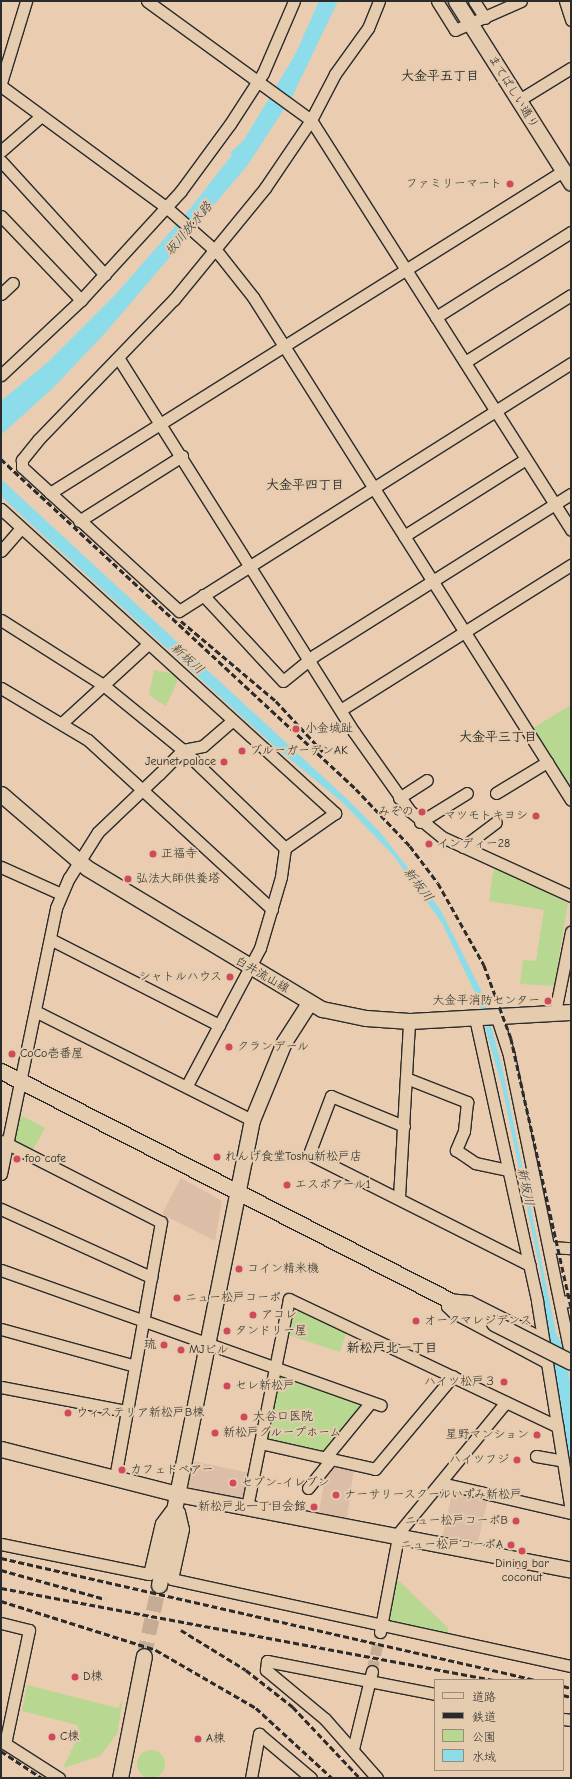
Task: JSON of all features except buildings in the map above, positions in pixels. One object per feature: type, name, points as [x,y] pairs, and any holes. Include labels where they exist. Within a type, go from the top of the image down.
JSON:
[{"type":"street","points":[[15,1],[25,4],[1,84],[40,117],[166,207],[215,251],[253,297],[571,800]]},
{"type":"street","points":[[146,1],[258,80],[311,120],[571,530]]},
{"type":"street","points":[[1,375],[81,300],[166,207],[230,124],[258,80],[294,1]]},
{"type":"street","points":[[380,1],[368,28],[335,74],[311,120],[215,251],[119,359],[22,460],[22,467],[79,521],[179,611],[571,363]]},
{"type":"street","points":[[437,1],[455,30],[471,25],[521,1]]},
{"type":"street","name":"まてばしい通り","points":[[456,1],[571,183]]},
{"type":"street","points":[[474,1],[486,18]]},
{"type":"street","points":[[565,1],[571,20]]},
{"type":"street","points":[[519,100],[571,68]]},
{"type":"street","points":[[1,151],[40,117]]},
{"type":"street","points":[[1,161],[105,275]]},
{"type":"street","points":[[50,493],[563,171]]},
{"type":"street","points":[[1,216],[81,300]]},
{"type":"street","points":[[436,317],[571,232]]},
{"type":"street","points":[[1,294],[13,283]]},
{"type":"street","points":[[465,362],[571,295]]},
{"type":"street","points":[[119,359],[399,798],[420,822],[463,847],[571,896]]},
{"type":"street","points":[[79,521],[182,456]]},
{"type":"street","points":[[404,536],[526,459]]},
{"type":"street","points":[[203,595],[283,681],[311,660],[571,494]]},
{"type":"street","points":[[1,509],[232,721],[335,813],[285,848],[272,909],[260,948],[186,1086]]},
{"type":"street","points":[[1,551],[21,528]]},
{"type":"street","points":[[342,709],[571,565]]},
{"type":"street","points":[[1,620],[102,684],[184,750],[285,848]]},
{"type":"street","points":[[63,722],[102,684],[148,644]]},
{"type":"street","points":[[1,688],[63,722],[88,740],[272,909]]},
{"type":"street","points":[[1,1174],[4,1142],[21,1081],[50,939],[61,894],[77,861],[98,832],[184,750],[202,746],[232,721]]},
{"type":"street","points":[[496,793],[547,762]]},
{"type":"street","points":[[399,798],[427,780]]},
{"type":"street","points":[[420,822],[467,793]]},
{"type":"street","name":"白井流山線","points":[[1,794],[77,861],[309,1003],[342,1014],[409,1022],[496,1018],[555,1012],[571,1012]]},
{"type":"street","points":[[463,847],[496,822]]},
{"type":"street","points":[[1,867],[61,894]]},
{"type":"street","points":[[555,1012],[571,932]]},
{"type":"street","points":[[50,939],[219,1025]]},
{"type":"street","points":[[159,1585],[252,1120],[281,1049],[309,1003]]},
{"type":"street","points":[[35,1011],[252,1120]]},
{"type":"street","points":[[441,1483],[571,1512],[530,1265],[508,1170],[477,1018]]},
{"type":"street","points":[[496,1018],[508,1051],[549,1247],[565,1301],[571,1358]]},
{"type":"street","points":[[399,1197],[409,1022]]},
{"type":"street","points":[[1,1071],[571,1362]]},
{"type":"street","points":[[406,1078],[467,1102],[464,1131],[456,1150],[475,1163],[508,1170]]},
{"type":"street","points":[[404,1126],[331,1096],[309,1154],[399,1197],[530,1265]]},
{"type":"street","points":[[4,1142],[161,1222],[115,1478]]},
{"type":"street","points":[[1,1208],[151,1277]]},
{"type":"street","points":[[549,1247],[571,1248]]},
{"type":"street","points":[[1,1270],[274,1369],[376,1403],[328,1459],[308,1488]]},
{"type":"street","points":[[247,1508],[289,1299],[557,1426]]},
{"type":"street","points":[[447,1299],[469,1301],[542,1338]]},
{"type":"street","points":[[447,1299],[447,1306],[454,1314],[546,1362]]},
{"type":"street","points":[[1,1329],[135,1366]]},
{"type":"street","points":[[260,1443],[375,1469],[454,1376]]},
{"type":"street","points":[[1,1387],[126,1411]]},
{"type":"street","points":[[381,1628],[397,1536],[506,1402]]},
{"type":"street","points":[[1,1449],[178,1494],[571,1570]]},
{"type":"street","points":[[536,1456],[563,1461]]},
{"type":"street","points":[[1,1544],[149,1574],[161,1524],[170,1511],[179,1512],[183,1529],[172,1579],[381,1628],[571,1666]]},
{"type":"street","points":[[1,1623],[29,1630],[3,1742],[59,1778]]},
{"type":"street","points":[[120,1778],[144,1656]]},
{"type":"street","points":[[377,1778],[353,1749],[317,1711],[266,1670],[266,1661],[371,1676],[434,1694]]},
{"type":"street","points":[[353,1749],[371,1676]]},
{"type":"street","points":[[251,1778],[259,1734],[311,1778]]},
{"type":"shaded area","points":[[181,1178],[222,1201],[215,1241],[162,1214]]},
{"type":"shaded area","points":[[193,1461],[250,1473],[244,1500],[187,1488]]},
{"type":"shaded area","name":"ナーサリースクールいずみ新松戸","points":[[335,1464],[354,1468],[347,1518],[319,1513],[325,1477]]},
{"type":"shaded area","points":[[453,1490],[488,1498],[477,1547],[442,1539]]},
{"type":"green space","points":[[154,670],[174,674],[178,680],[166,706],[149,695]]},
{"type":"green space","points":[[571,705],[571,793],[531,729]]},
{"type":"green space","points":[[494,866],[568,903],[554,986],[520,984],[523,960],[536,961],[544,910],[489,901]]},
{"type":"green space","points":[[20,1115],[45,1128],[33,1150],[15,1140]]},
{"type":"green space","points":[[298,1307],[347,1330],[340,1352],[285,1334],[291,1309]]},
{"type":"green space","points":[[282,1376],[366,1403],[326,1451],[269,1440],[266,1435],[277,1378]]},
{"type":"green space","points":[[393,1580],[399,1581],[447,1627],[450,1635],[389,1622]]},
{"type":"green space","points":[[27,1685],[118,1708],[123,1699],[117,1734],[100,1756],[63,1768],[80,1732],[77,1725],[22,1711]]},
{"type":"green space","points":[[151,1750],[161,1754],[165,1764],[161,1774],[151,1778],[141,1774],[137,1764],[141,1754]]},
{"type":"water","name":"坂川放水路","points":[[319,1],[338,1],[292,97],[247,166],[107,331],[53,388],[1,435],[1,401],[48,362],[116,294],[185,215],[232,155],[230,153],[244,140],[295,55]]},
{"type":"water","name":"新坂川","points":[[1,479],[348,800],[380,832],[440,909],[481,990],[502,1066],[556,1333],[564,1349],[571,1387],[571,1467],[562,1426],[561,1400],[555,1392],[541,1275],[502,1087],[476,995],[442,923],[393,855],[342,802],[275,747],[23,517],[1,496]]},
{"type":"tunnel","points":[[144,1656],[159,1585]]},
{"type":"tunnel","points":[[372,1671],[380,1632]]},
{"type":"railway","points":[[1,459],[356,789],[410,846],[438,883],[484,965],[511,1038],[571,1306]]},
{"type":"railway","points":[[181,621],[276,701],[325,754]]},
{"type":"railway","points":[[1,1558],[532,1679]]},
{"type":"railway","points":[[1,1570],[105,1599]]},
{"type":"railway","points":[[1,1588],[488,1679]]},
{"type":"railway","points":[[1,1601],[156,1650],[256,1708],[332,1778]]},
{"type":"railway","points":[[181,1630],[246,1670],[293,1707],[360,1778]]},
{"type":"railway","points":[[564,1686],[571,1688]]},
{"type":"railway","points":[[564,1695],[571,1697]]},
{"type":"railway","points":[[1,1751],[42,1778]]},
{"type":"place","name":"ファミリーマート","points":[[510,184]]},
{"type":"place","name":"小金城趾","points":[[296,729]]},
{"type":"place","name":"ブルーガーデンAK","points":[[242,751]]},
{"type":"place","name":"Jeunet palace","points":[[224,762]]},
{"type":"place","name":"みその","points":[[422,812]]},
{"type":"place","name":"マツモトキヨシ","points":[[536,816]]},
{"type":"place","name":"インディー28","points":[[429,844]]},
{"type":"place","name":"正福寺","points":[[153,854]]},
{"type":"place","name":"弘法大師供養塔","points":[[128,879]]},
{"type":"place","name":"シャトルハウス","points":[[230,977]]},
{"type":"place","name":"大金平消防センター","points":[[548,1001]]},
{"type":"place","name":"クランデール","points":[[229,1047]]},
{"type":"place","name":"CoCo壱番屋","points":[[12,1054]]},
{"type":"place","name":"れんげ食堂Toshu新松戸店","points":[[217,1157]]},
{"type":"place","name":"foo cafe","points":[[17,1159]]},
{"type":"place","name":"エスポアール1","points":[[287,1185]]},
{"type":"place","name":"コイン精米機","points":[[239,1269]]},
{"type":"place","name":"ニュー松戸コーポ","points":[[177,1298]]},
{"type":"place","name":"アコレ","points":[[253,1315]]},
{"type":"place","name":"オークマレジデンス","points":[[416,1321]]},
{"type":"place","name":"タンドリー屋","points":[[227,1331]]},
{"type":"place","name":"琉","points":[[164,1345]]},
{"type":"place","name":"MJビル","points":[[181,1350]]},
{"type":"place","name":"ハイツ松戸３","points":[[504,1382]]},
{"type":"place","name":"セレ新松戸","points":[[227,1386]]},
{"type":"place","name":"ウィステリア新松戸B棟","points":[[68,1413]]},
{"type":"place","name":"大谷口医院","points":[[244,1417]]},
{"type":"place","name":"新松戸グループホーム","points":[[215,1433]]},
{"type":"place","name":"星野マンション","points":[[537,1435]]},
{"type":"place","name":"ハイツフジ","points":[[517,1460]]},
{"type":"place","name":"カフェドベアー","points":[[122,1470]]},
{"type":"place","name":"セブン-イレブン","points":[[233,1483]]},
{"type":"place","name":"ナーサリースクールいずみ新松戸","points":[[336,1495]]},
{"type":"place","name":"新松戸北一丁目会館","points":[[314,1507]]},
{"type":"place","name":"ニュー松戸コーポB","points":[[516,1521]]},
{"type":"place","name":"ニュー松戸コーポA","points":[[511,1545]]},
{"type":"place","name":"Dining bar coconut","points":[[522,1551]]},
{"type":"place","name":"D棟","points":[[75,1677]]},
{"type":"place","name":"C棟","points":[[52,1737]]},
{"type":"place","name":"A棟","points":[[198,1739]]},
{"type":"district","name":"大金平五丁目","points":[[440,76]]},
{"type":"district","name":"大金平四丁目","points":[[305,485]]},
{"type":"district","name":"大金平三丁目","points":[[498,737]]},
{"type":"district","name":"新松戸北一丁目","points":[[392,1348]]}]
